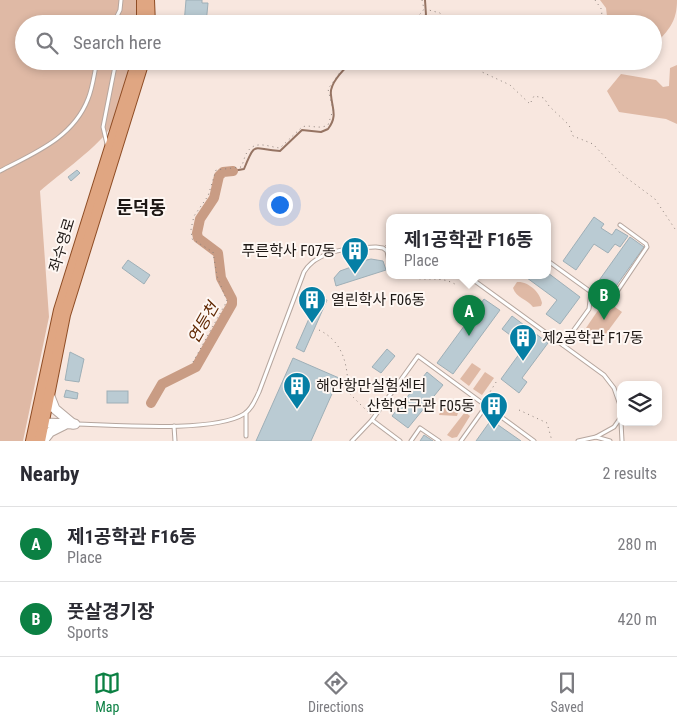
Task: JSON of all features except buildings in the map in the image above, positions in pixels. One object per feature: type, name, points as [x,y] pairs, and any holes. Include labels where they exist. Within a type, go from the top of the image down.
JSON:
[{"type":"main road","points":[[142,0],[142,15]]},
{"type":"main road","name":"좌수영로","points":[[41,441],[38,423],[59,310],[77,246],[134,70]]},
{"type":"main road","name":"좌수영로","points":[[31,441],[49,394],[63,323],[141,70]]},
{"type":"street","points":[[49,394],[55,409],[72,424]]},
{"type":"street","points":[[38,423],[72,424]]},
{"type":"street","points":[[41,441],[54,429],[72,424]]},
{"type":"lane","points":[[118,15],[121,0]]},
{"type":"lane","points":[[0,171],[50,144],[72,126],[87,102],[95,70]]},
{"type":"lane","points":[[109,150],[104,127],[114,70]]},
{"type":"lane","points":[[551,263],[591,292],[608,299],[614,298],[647,250],[646,244],[620,225]]},
{"type":"lane","points":[[246,436],[246,412],[262,386],[304,272],[313,261],[326,254],[362,249],[380,248],[386,251]]},
{"type":"lane","points":[[472,279],[608,379],[617,395]]},
{"type":"lane","points":[[563,345],[589,309],[591,292]]},
{"type":"lane","points":[[352,441],[373,419],[418,356],[534,441]]},
{"type":"lane","points":[[461,441],[486,406]]},
{"type":"lane","points":[[72,424],[174,426],[226,420],[246,412]]},
{"type":"lane","points":[[373,419],[400,441]]},
{"type":"lane","points":[[578,441],[596,437],[614,427],[617,423]]},
{"type":"lane","points":[[174,426],[175,441]]},
{"type":"lane","points":[[621,426],[622,441]]},
{"type":"lane","points":[[411,441],[420,428],[439,441]]},
{"type":"lane","points":[[596,437],[610,441]]},
{"type":"path","points":[[422,0],[424,9]]},
{"type":"path","points":[[595,0],[602,10],[602,15]]},
{"type":"path","points":[[419,15],[424,9],[430,9],[440,12],[443,15]]},
{"type":"path","points":[[193,362],[227,300],[217,276],[213,252],[195,242],[191,233],[194,216],[208,196],[215,172],[219,168],[241,167],[246,153],[253,146],[261,144],[280,148],[302,127],[317,128],[328,125],[333,110],[328,95],[329,87],[341,70]]},
{"type":"path","points":[[481,70],[487,76],[510,85],[530,104],[534,96],[544,98],[549,106],[569,126],[574,136],[593,144],[620,173],[658,201],[677,232]]},
{"type":"path","points":[[446,279],[458,286]]},
{"type":"path","points":[[319,330],[326,333],[342,352],[347,363],[348,392],[373,419]]},
{"type":"path","points":[[488,395],[498,380]]},
{"type":"path","points":[[465,406],[474,404]]},
{"type":"path","points":[[518,410],[547,423],[552,441]]},
{"type":"shaded area","points":[[0,0],[137,0],[136,15],[15,15],[15,70],[129,70],[122,102],[112,125],[89,151],[40,191],[49,317],[23,441],[0,441]]},
{"type":"shaded area","points":[[600,0],[677,0],[674,20],[662,36],[662,15],[607,15],[606,8]]},
{"type":"shaded area","points":[[677,65],[677,124],[666,119],[619,112],[607,91],[621,74],[656,80],[663,87],[669,86],[670,68]]},
{"type":"shaded area","points":[[517,282],[525,283],[533,288],[541,299],[541,306],[533,307],[514,291],[513,288]]},
{"type":"shaded area","points":[[605,300],[622,312],[602,339],[586,328]]},
{"type":"shaded area","points":[[472,363],[481,369],[469,386],[460,379]]},
{"type":"shaded area","points":[[485,372],[494,378],[482,395],[473,389]]},
{"type":"shaded area","points":[[455,406],[459,409],[457,416],[439,415],[442,407]]},
{"type":"shaded area","points":[[465,412],[470,416],[457,437],[452,438],[447,435]]},
{"type":"waterway","points":[[425,0],[426,15]]},
{"type":"waterway","points":[[233,171],[244,169],[251,153],[256,148],[280,151],[302,130],[321,132],[328,129],[334,116],[331,95],[332,86],[344,70]]},
{"type":"waterway","name":"연등천","points":[[151,403],[162,384],[196,367],[232,304],[232,299],[221,278],[218,253],[198,238],[197,233],[200,219],[214,198],[219,176],[223,172],[233,171]]},
{"type":"place","name":"푸른학사 F07동","points":[[355,275]]},
{"type":"place","name":"풋살경기장","points":[[604,320]]},
{"type":"place","name":"열린학사 F06동","points":[[312,324]]},
{"type":"place","name":"제1공학관 F16동","points":[[469,336]]},
{"type":"place","name":"제2공학관 F17동","points":[[523,362]]},
{"type":"place","name":"해안항만실험센터","points":[[297,410]]},
{"type":"place","name":"산학연구관 F05동","points":[[494,430]]},
{"type":"district","name":"둔덕동","points":[[141,207]]}]
